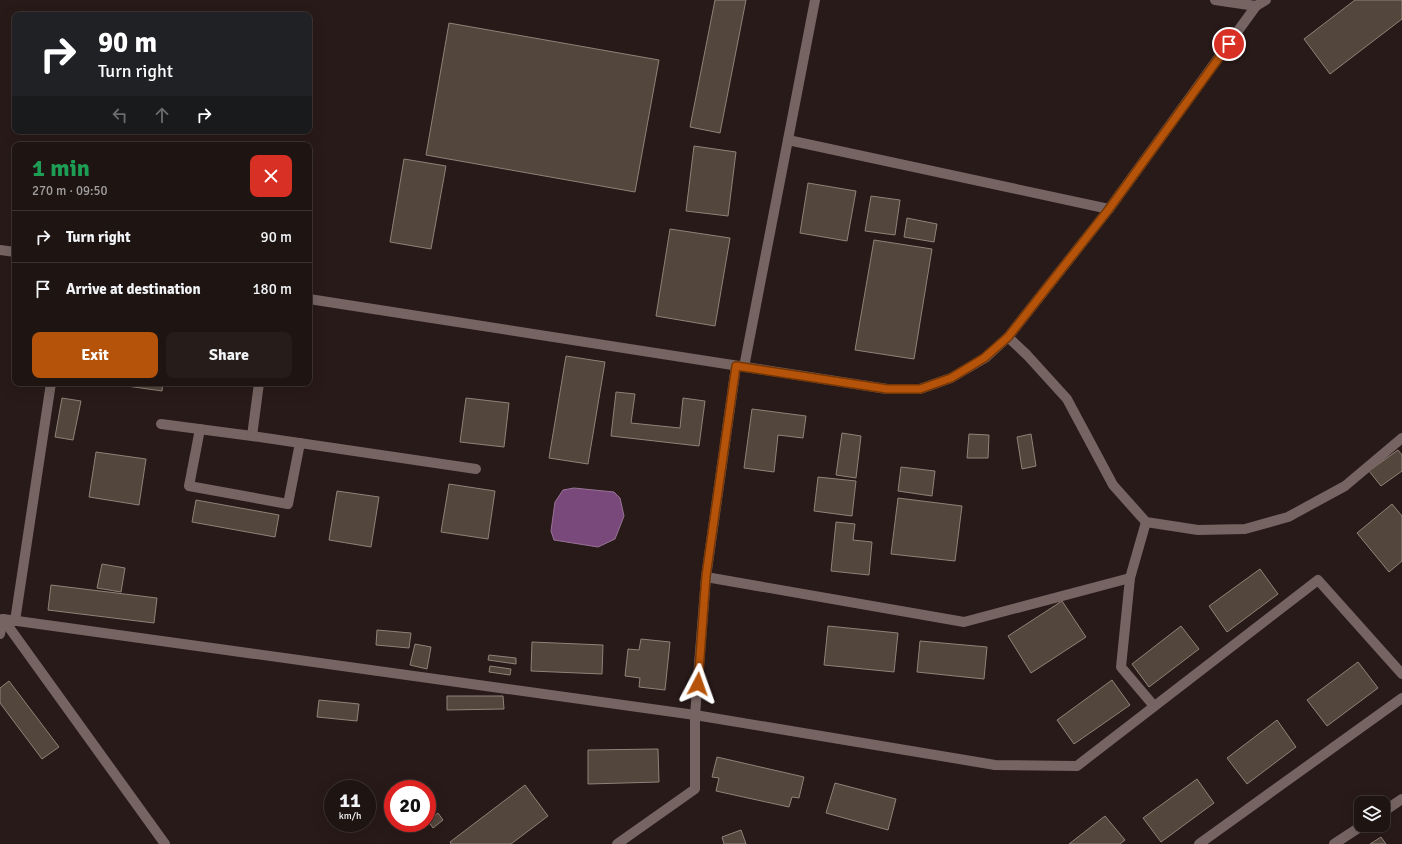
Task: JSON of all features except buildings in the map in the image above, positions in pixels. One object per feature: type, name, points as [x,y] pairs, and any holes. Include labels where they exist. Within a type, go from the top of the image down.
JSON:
[{"type":"street","points":[[617,844],[695,788],[695,715],[706,576],[740,367],[788,140],[815,0]]},
{"type":"street","points":[[1215,0],[1256,6]]},
{"type":"street","points":[[312,299],[887,389],[920,389],[958,374],[984,358],[1008,337],[1109,209],[1256,6],[1266,0]]},
{"type":"street","points":[[788,140],[1109,209]]},
{"type":"street","points":[[0,250],[12,252]]},
{"type":"street","points":[[1008,337],[1027,355],[1067,399],[1112,485],[1146,522],[1198,530],[1245,529],[1288,517],[1345,486],[1402,438]]},
{"type":"street","points":[[15,621],[52,386]]},
{"type":"street","points":[[252,436],[259,386]]},
{"type":"street","points":[[161,424],[476,469]]},
{"type":"street","points":[[200,429],[189,486],[288,504],[300,443]]},
{"type":"street","points":[[1146,522],[1130,578],[1121,667],[1154,706]]},
{"type":"street","points":[[706,576],[964,622],[1130,578]]},
{"type":"street","points":[[4,619],[695,715],[995,766],[1077,766],[1318,580],[1402,674]]},
{"type":"street","points":[[0,634],[4,619]]},
{"type":"street","points":[[4,619],[165,844]]},
{"type":"street","points":[[1199,844],[1402,698]]},
{"type":"street","points":[[1390,807],[1402,799]]},
{"type":"street","points":[[1334,844],[1354,831]]},
{"type":"shaded area","points":[[574,488],[614,492],[620,498],[624,516],[615,539],[598,547],[554,540],[551,531],[555,502],[563,490]]},
{"type":"route","points":[[698,684],[706,576],[736,366],[887,389],[920,389],[951,378],[984,358],[1008,337],[1109,209],[1229,44]]}]
